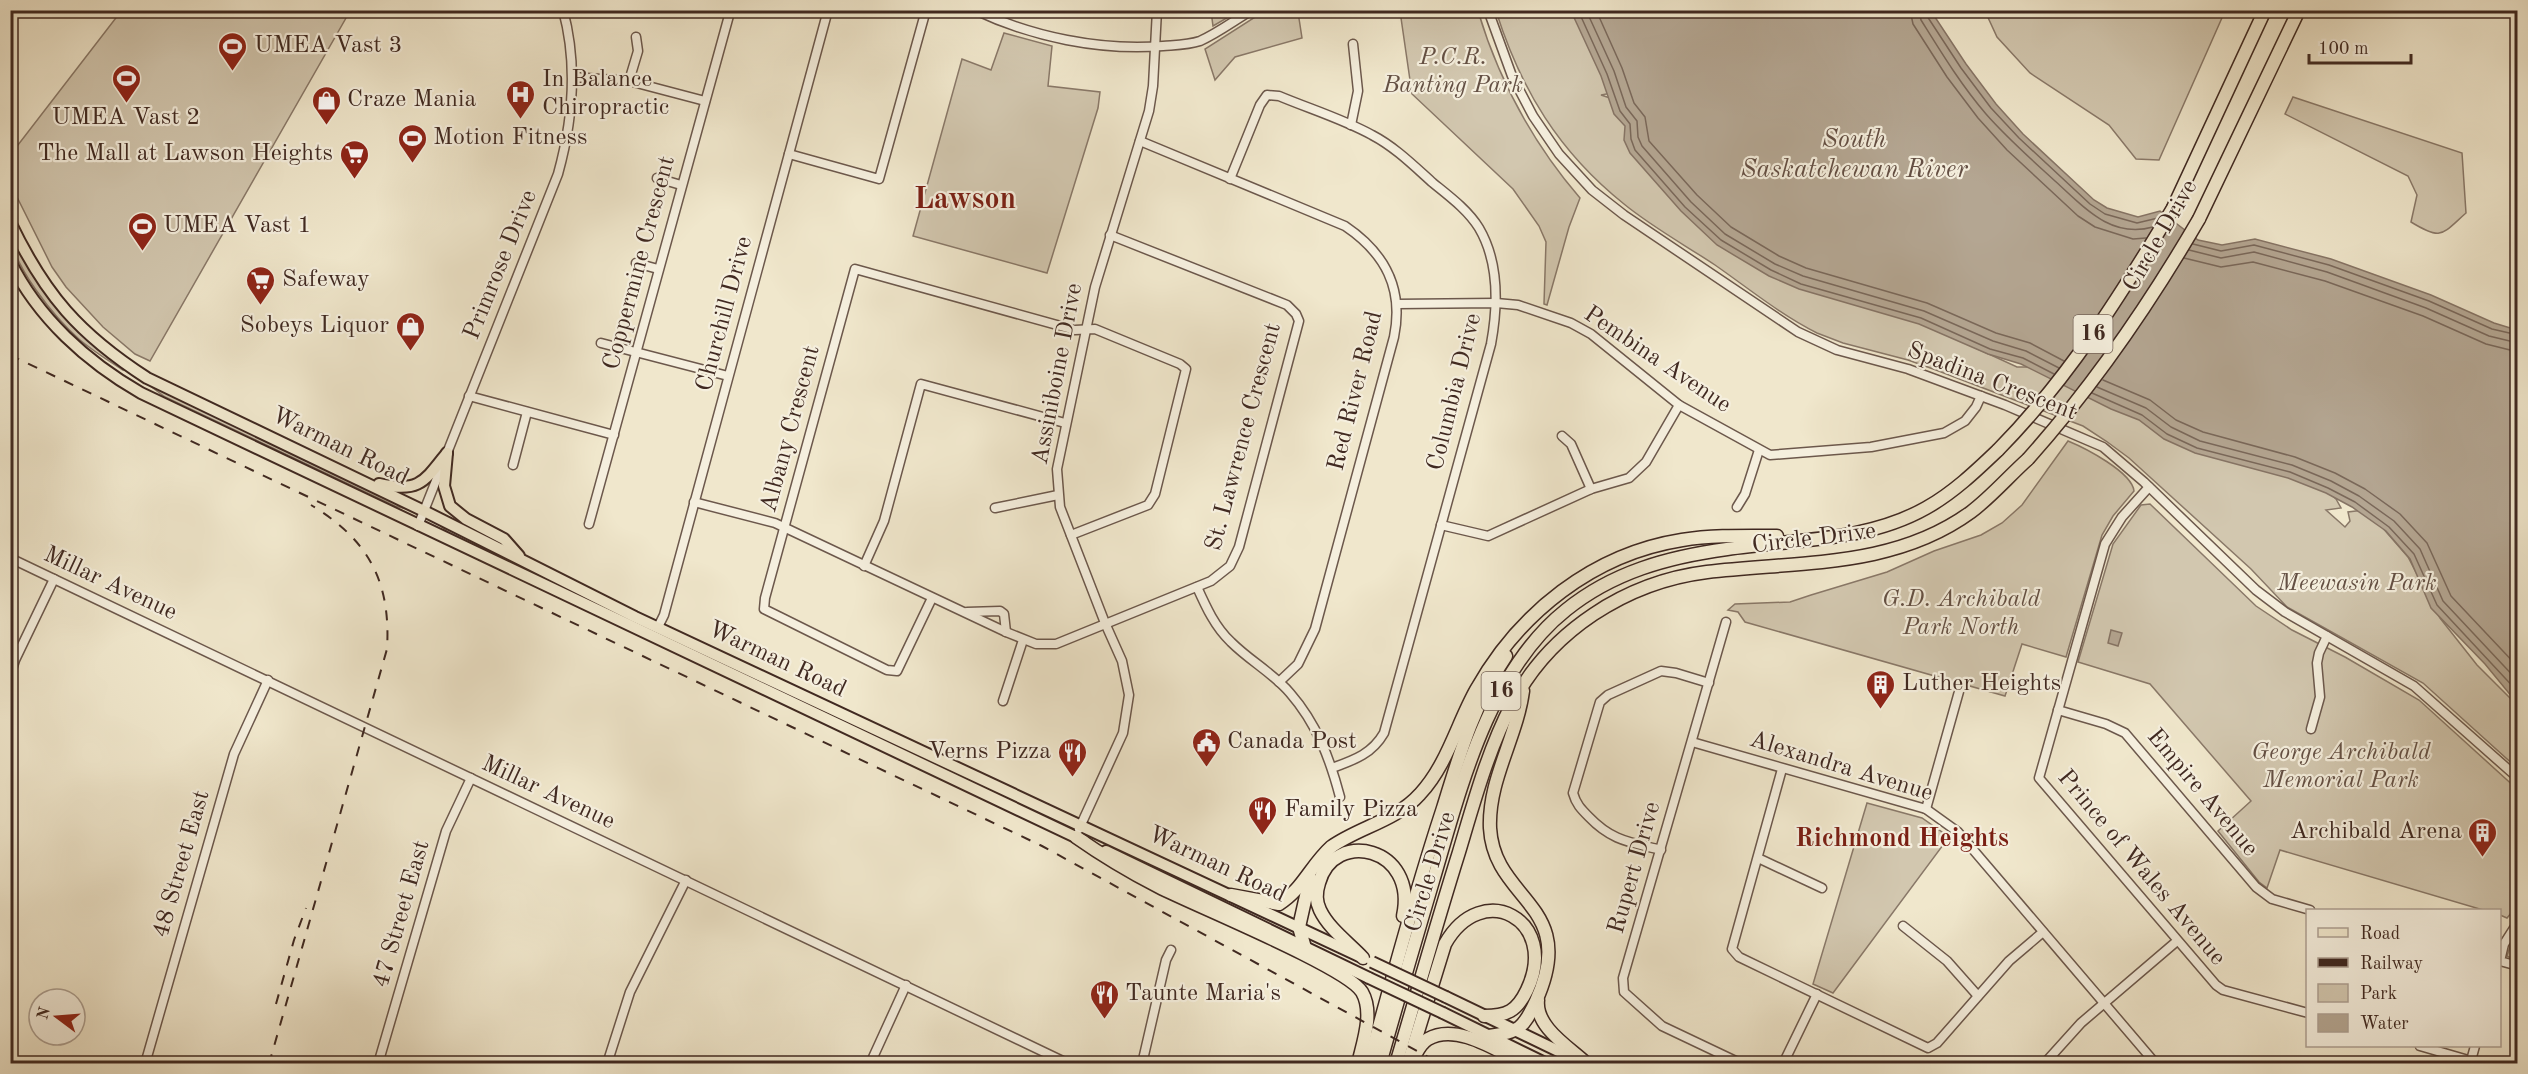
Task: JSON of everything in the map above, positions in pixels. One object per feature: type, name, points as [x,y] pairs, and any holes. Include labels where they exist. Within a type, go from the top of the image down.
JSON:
[{"type":"highway","name":"Circle Drive","points":[[1380,1064],[1438,862],[1484,728],[1516,664],[1539,635],[1566,610],[1598,587],[1630,571],[1661,561],[1727,549],[1839,536],[1890,524],[1926,508],[1948,494],[1998,450],[2032,414],[2106,316],[2173,208],[2265,10]]},
{"type":"highway","name":"Circle Drive","points":[[1396,1064],[1473,807],[1500,731],[1524,684],[1546,655],[1587,619],[1628,594],[1667,578],[1707,572],[1842,561],[1900,548],[1937,533],[1971,512],[2028,459],[2101,372],[2170,269],[2199,219],[2299,10]]},
{"type":"highway","points":[[1231,895],[1279,904],[1295,892],[1316,863],[1339,841],[1398,812],[1420,795],[1436,773],[1487,671],[1519,628],[1544,604],[1581,577],[1640,550],[1682,540],[1725,536],[1839,536]]},
{"type":"highway","points":[[1369,1064],[1422,874],[1471,728],[1491,682],[1504,659],[1544,604]]},
{"type":"highway","points":[[1489,1036],[1517,1031],[1524,1023],[1539,993],[1548,966],[1546,935],[1535,910],[1498,860],[1490,828],[1496,786],[1507,744],[1520,708],[1524,684]]},
{"type":"highway","points":[[1076,837],[1111,861],[1160,888],[1316,961],[1348,979],[1362,992],[1367,1007],[1365,1032],[1358,1064]]},
{"type":"highway","points":[[1368,960],[1327,921],[1320,910],[1317,898],[1320,879],[1331,863],[1347,853],[1363,851],[1376,854],[1392,863],[1402,878],[1405,892],[1404,911],[1374,1046]]},
{"type":"highway","points":[[1305,948],[1299,927],[1305,890],[1316,863]]},
{"type":"highway","points":[[1409,1064],[1444,944],[1464,919],[1489,911],[1506,914],[1523,924],[1533,938],[1536,963],[1531,982],[1516,1008],[1505,1015],[1484,1016]]},
{"type":"highway","points":[[1539,993],[1537,1007],[1542,1018],[1555,1036],[1585,1064]]},
{"type":"highway","points":[[1409,1064],[1421,1044],[1434,1036],[1446,1034],[1463,1036],[1525,1064]]},
{"type":"main road","name":"Warman Road","points":[[10,222],[37,273],[53,297],[86,333],[112,355],[147,378],[357,478],[658,627],[1299,927],[1585,1064]]},
{"type":"main road","name":"Warman Road","points":[[10,261],[24,286],[63,333],[87,356],[126,385],[1547,1064]]},
{"type":"main road","points":[[357,478],[394,487],[413,487],[428,478],[447,453]]},
{"type":"main road","points":[[447,453],[444,486],[450,506],[466,519],[504,539],[524,561]]},
{"type":"main road","points":[[572,599],[606,608],[644,626],[658,627]]},
{"type":"street","name":"Primrose Drive","points":[[418,526],[558,174],[570,125],[573,77],[562,10]]},
{"type":"street","name":"Churchill Drive","points":[[658,627],[664,615],[828,10]]},
{"type":"street","points":[[789,154],[879,178],[926,10]]},
{"type":"street","points":[[975,10],[997,21],[1055,37],[1089,43],[1156,46],[1199,41],[1252,10]]},
{"type":"street","name":"Assiniboine Drive","points":[[1076,837],[1120,741],[1128,711],[1129,695],[1122,661],[1071,535],[1058,495],[1057,469],[1085,328],[1110,235],[1149,111],[1156,46],[1157,10]]},
{"type":"street","name":"Spadina Crescent","points":[[1488,10],[1512,76],[1533,116],[1559,154],[1600,197],[1798,332],[1837,350],[1908,369],[1981,396],[2080,435],[2103,447],[2149,487],[2256,590],[2285,612],[2414,686],[2517,778]]},
{"type":"street","name":"Coppermine Crescent","points":[[590,524],[730,12]]},
{"type":"street","points":[[629,81],[638,51],[636,37]]},
{"type":"street","points":[[1351,125],[1358,91],[1353,44]]},
{"type":"street","points":[[573,77],[629,81],[705,101]]},
{"type":"street","name":"Columbia Drive","points":[[1230,178],[1260,105],[1267,95],[1279,96],[1372,135],[1404,156],[1462,208],[1478,227],[1488,247],[1496,303],[1491,344],[1384,733],[1378,744],[1367,753],[1332,768]]},
{"type":"street","name":"Red River Road","points":[[1140,141],[1345,226],[1361,236],[1385,266],[1395,291],[1397,304],[1394,337],[1315,629],[1298,664],[1279,682]]},
{"type":"street","points":[[657,178],[681,185]]},
{"type":"street","name":"St. Lawrence Crescent","points":[[694,501],[784,528],[1023,640],[1036,644],[1056,644],[1197,587],[1222,574],[1236,555],[1299,321],[1287,305],[1110,235]]},
{"type":"street","points":[[636,263],[658,269]]},
{"type":"street","name":"Albany Crescent","points":[[932,598],[897,671],[887,670],[764,609],[765,598],[855,268],[1075,330],[1085,328]]},
{"type":"street","name":"Pembina Avenue","points":[[1397,304],[1496,303],[1518,305],[1546,314],[1591,334],[1679,405],[1770,455],[1871,447],[1944,433],[1965,421],[1981,396]]},
{"type":"street","points":[[1071,535],[1148,505],[1155,494],[1186,374],[1186,369],[1180,364],[1095,329],[1085,328]]},
{"type":"street","points":[[600,343],[728,376]]},
{"type":"street","points":[[864,566],[885,521],[921,384],[1065,423]]},
{"type":"street","points":[[469,396],[614,435]]},
{"type":"street","points":[[1441,525],[1488,536],[1591,489],[1618,483],[1636,473],[1646,462],[1679,405]]},
{"type":"street","points":[[513,465],[527,412]]},
{"type":"street","points":[[1562,436],[1571,444],[1591,489]]},
{"type":"street","points":[[1737,507],[1745,494],[1759,450]]},
{"type":"street","name":"Prince of Wales Avenue","points":[[2149,487],[2121,517],[2105,544],[2039,778],[2216,986],[2223,990],[2306,1013]]},
{"type":"street","points":[[995,508],[1058,495]]},
{"type":"street","name":"Millar Avenue","points":[[10,558],[1070,1064]]},
{"type":"street","points":[[10,676],[15,660],[54,579]]},
{"type":"street","points":[[1197,587],[1219,629],[1242,652],[1279,682],[1308,716],[1332,768],[1340,797]]},
{"type":"street","name":"St. Lawrence Crescent","points":[[962,611],[1000,611],[1004,614],[1006,632]]},
{"type":"street","name":"Rupert Drive","points":[[1726,622],[1623,978],[1624,992],[1662,1026],[1742,1064]]},
{"type":"street","points":[[2312,729],[2320,697],[2317,663],[2327,636]]},
{"type":"street","points":[[1003,701],[1023,640]]},
{"type":"street","points":[[1661,850],[1614,837],[1602,830],[1576,804],[1574,793],[1597,712],[1600,702],[1608,695],[1661,671],[1709,683]]},
{"type":"street","name":"48 Street East","points":[[145,1064],[234,754],[268,680]]},
{"type":"street","points":[[1926,809],[1960,688]]},
{"type":"street","name":"Empire Avenue","points":[[2058,710],[2106,724],[2125,733],[2262,892],[2272,899],[2307,909]]},
{"type":"street","name":"Alexandra Avenue","points":[[1692,742],[1926,809],[1958,832],[2156,1064]]},
{"type":"street","points":[[1782,769],[1732,950],[1739,957],[1928,1047],[1937,1043],[2009,961],[2043,932]]},
{"type":"street","name":"47 Street East","points":[[378,1064],[446,831],[471,778]]},
{"type":"street","points":[[1758,858],[1822,888]]},
{"type":"street","points":[[608,1064],[630,992],[686,880]]},
{"type":"street","points":[[2501,954],[2504,944],[2516,925]]},
{"type":"street","points":[[1903,926],[1947,961],[1978,996]]},
{"type":"street","points":[[2044,1064],[2064,1040],[2104,1003],[2177,941]]},
{"type":"street","points":[[1142,1064],[1170,950]]},
{"type":"street","points":[[2501,962],[2517,966]]},
{"type":"street","points":[[870,1064],[906,985]]},
{"type":"street","points":[[1783,1064],[1817,994]]},
{"type":"street","points":[[2423,1047],[2481,1064]]},
{"type":"street","points":[[2471,1062],[2475,1047]]},
{"type":"green space","points":[[122,10],[350,11],[150,361],[135,354],[103,327],[66,287],[52,267],[11,185],[11,154]]},
{"type":"green space","points":[[1211,10],[1239,11],[1213,26]]},
{"type":"green space","points":[[1266,10],[1300,11],[1298,12],[1302,38],[1235,57],[1215,80],[1205,49]]},
{"type":"green space","name":"P.C.R. Banting Park","points":[[1400,11],[1478,11],[1496,62],[1519,110],[1547,155],[1580,198],[1569,227],[1547,305],[1544,304],[1546,242],[1539,226],[1513,189],[1412,94]]},
{"type":"green space","name":"Meewasin Park","points":[[1496,11],[1584,11],[1612,93],[1601,95],[1616,100],[1906,316],[2017,367],[2032,367],[2319,484],[2336,499],[2341,508],[2326,510],[2345,527],[2350,521],[2348,512],[2364,510],[2408,557],[2440,618],[2477,665],[2517,705],[2517,768],[2423,683],[2287,607],[2251,569],[2129,458],[2083,426],[1908,360],[1843,343],[1817,333],[1778,310],[1635,212],[1580,163],[1545,118],[1517,67]]},
{"type":"green space","points":[[1985,11],[2225,11],[2159,160],[2136,159],[2109,125],[2030,73],[1997,37]]},
{"type":"green space","points":[[1004,33],[1052,46],[1048,86],[1100,92],[1098,108],[1047,273],[913,236],[962,59],[991,70]]},
{"type":"green space","points":[[2293,97],[2462,153],[2466,213],[2441,233],[2429,232],[2411,222],[2417,195],[2408,176],[2285,114]]},
{"type":"green space","points":[[10,231],[55,305],[90,342],[123,370],[80,340],[47,305],[18,259],[12,245]]},
{"type":"green space","points":[[149,385],[407,507],[407,509],[395,506],[165,397]]},
{"type":"green space","name":"G.D. Archibald Park North","points":[[2068,441],[2117,469],[2125,476],[2134,491],[2113,516],[2102,535],[2066,657],[2022,644],[2005,696],[1745,622],[1738,612],[1728,610],[1735,604],[1790,602],[1887,572],[1934,551],[1981,535],[2002,523],[2022,505]]},
{"type":"green space","name":"George Archibald Memorial Park","points":[[2150,504],[2256,606],[2292,630],[2345,657],[2419,700],[2517,789],[2517,906],[2507,918],[2501,915],[2501,909],[2480,909],[2280,850],[2267,888],[2259,882],[2218,831],[2251,801],[2150,684],[2078,662],[2113,544],[2141,505]]},
{"type":"green space","points":[[435,521],[586,597],[450,534]]},
{"type":"green space","points":[[1867,803],[1922,818],[1949,837],[1833,993],[1813,984]]},
{"type":"green space","points":[[2517,936],[2517,961],[2507,956],[2512,940]]},
{"type":"water","name":"South Saskatchewan River","points":[[1571,11],[1931,11],[1996,104],[2023,134],[2094,200],[2107,208],[2138,217],[2160,211],[2198,240],[2222,245],[2255,239],[2331,259],[2431,295],[2494,323],[2517,330],[2517,703],[2485,664],[2431,608],[2410,559],[2386,531],[2352,507],[2326,493],[2288,478],[2195,453],[2164,439],[2139,420],[2111,409],[2021,364],[1988,354],[1919,324],[1799,289],[1769,276],[1717,245],[1681,211],[1630,153],[1624,140],[1625,126],[1614,114],[1601,76]]},
{"type":"water","points":[[2111,630],[2122,633],[2118,646],[2108,643]]},
{"type":"railway","points":[[10,355],[1042,846],[1441,1064]]},
{"type":"railway","points":[[269,1064],[387,649],[385,603],[372,565],[362,548],[348,533],[311,505]]},
{"type":"railway","points":[[276,1004],[294,940],[306,908]]},
{"type":"place","name":"UMEA Vast 3","points":[[233,72]]},
{"type":"place","name":"UMEA Vast 2","points":[[126,104]]},
{"type":"place","name":"In Balance Chiropractic","points":[[521,120]]},
{"type":"place","name":"Craze Mania","points":[[326,126]]},
{"type":"place","name":"Motion Fitness","points":[[412,164]]},
{"type":"place","name":"The Mall at Lawson Heights","points":[[354,180]]},
{"type":"place","name":"UMEA Vast 1","points":[[142,252]]},
{"type":"place","name":"Safeway","points":[[261,306]]},
{"type":"place","name":"Sobeys Liquor","points":[[410,352]]},
{"type":"place","name":"Luther Heights","points":[[1881,710]]},
{"type":"place","name":"Canada Post","points":[[1206,768]]},
{"type":"place","name":"Verns Pizza","points":[[1072,778]]},
{"type":"place","name":"Family Pizza","points":[[1263,836]]},
{"type":"place","name":"Archibald Arena","points":[[2483,858]]},
{"type":"place","name":"Taunte Maria's","points":[[1104,1020]]},
{"type":"district","name":"Lawson","points":[[965,200]]},
{"type":"district","name":"Richmond Heights","points":[[1902,839]]}]
